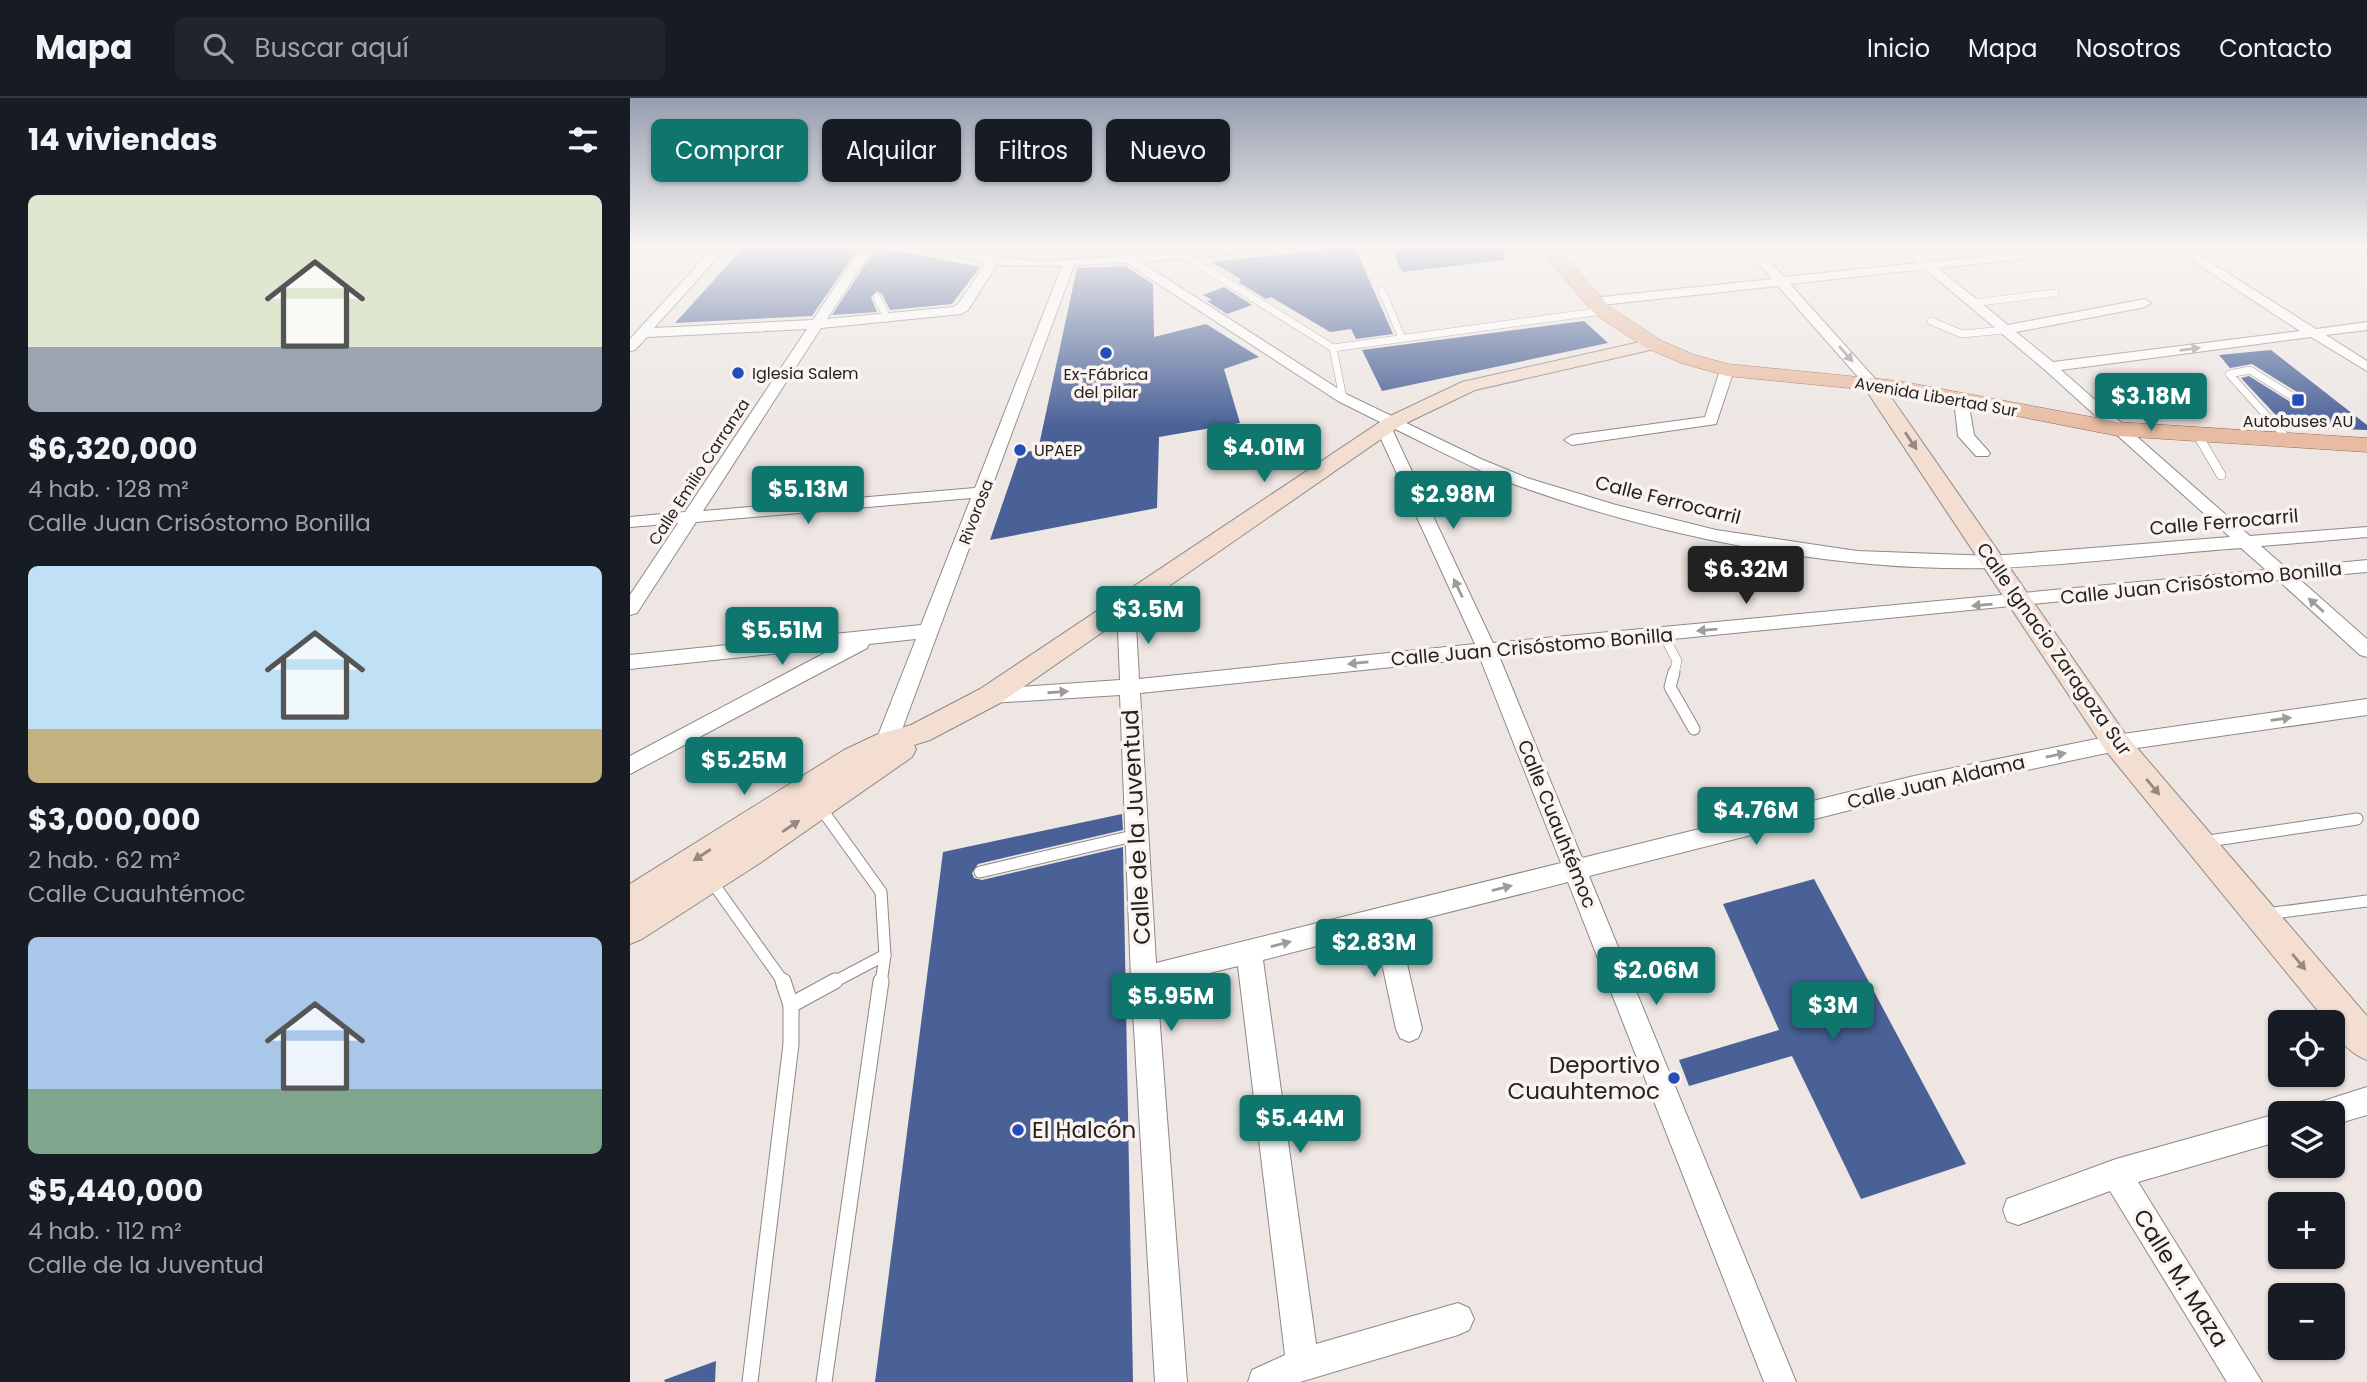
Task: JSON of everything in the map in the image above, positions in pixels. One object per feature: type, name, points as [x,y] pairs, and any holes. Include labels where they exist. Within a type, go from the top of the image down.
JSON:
[{"type":"main road","name":"Avenida Libertad Sur","points":[[1599,308],[1653,344],[1688,359],[1727,370],[1872,384],[2118,429],[2367,445]]},
{"type":"main road","points":[[630,901],[820,807],[887,752],[990,696],[1126,606],[1388,425],[1469,386],[1653,344]]},
{"type":"main road","name":"Calle Ignacio Zaragoza Sur","points":[[1872,384],[2116,743],[2367,1043]]},
{"type":"main road","points":[[630,929],[710,879],[743,843],[854,758],[887,752]]},
{"type":"street","points":[[630,347],[666,308]]},
{"type":"street","name":"Calle Emilio Carranza","points":[[630,609],[828,308]]},
{"type":"street","points":[[643,333],[818,324],[946,313],[960,308]]},
{"type":"street","name":"Rivorosa","points":[[887,752],[1052,308]]},
{"type":"street","name":"Calle Ferrocarril","points":[[1206,308],[1388,425],[1521,481],[1611,509],[1753,543],[1857,557],[1993,562],[2367,531]]},
{"type":"street","name":"Calle Ignacio Zaragoza Sur","points":[[1805,308],[1872,384]]},
{"type":"street","points":[[1978,308],[2050,367],[2367,650]]},
{"type":"street","points":[[2005,330],[2119,308]]},
{"type":"street","points":[[2273,308],[2367,367]]},
{"type":"street","points":[[2050,367],[2367,326]]},
{"type":"street","points":[[1572,440],[1711,421],[1727,370]]},
{"type":"street","points":[[1961,400],[1966,436],[1982,453]]},
{"type":"street","name":"Calle Cuauhtémoc","points":[[1388,425],[1487,650],[1780,1382]]},
{"type":"street","points":[[630,522],[983,492]]},
{"type":"street","name":"Calle Juan Crisóstomo Bonilla","points":[[990,696],[1129,687],[2367,566]]},
{"type":"street","name":"Calle de la Juventud","points":[[1126,606],[1143,978],[1171,1382]]},
{"type":"street","points":[[630,662],[930,631]]},
{"type":"street","points":[[630,766],[869,638]]},
{"type":"street","name":"Calle Juan Aldama","points":[[1143,978],[1914,785],[2116,743],[2367,707]]},
{"type":"street","points":[[1384,918],[1409,1029]]},
{"type":"street","points":[[1249,952],[1302,1364]]},
{"type":"street","points":[[2345,1108],[2367,1101]]},
{"type":"street","points":[[2018,1210],[2116,1174],[2268,1130]]},
{"type":"street","name":"Calle M. Maza","points":[[2116,1174],[2246,1382]]},
{"type":"street","points":[[1264,1382],[1302,1364],[1458,1319]]},
{"type":"lane","points":[[882,308],[887,318]]},
{"type":"lane","points":[[1269,308],[1334,348],[1592,308]]},
{"type":"lane","points":[[1389,308],[1402,338]]},
{"type":"lane","points":[[1931,321],[1962,334],[2005,330]]},
{"type":"lane","points":[[1334,348],[1343,398]]},
{"type":"lane","points":[[2288,440],[2230,374],[2250,370],[2293,397]]},
{"type":"lane","points":[[2197,434],[2221,475]]},
{"type":"lane","points":[[1663,634],[1677,661],[1670,687],[1694,729]]},
{"type":"lane","points":[[820,807],[881,892],[885,955],[828,1335],[824,1382]]},
{"type":"lane","points":[[2200,842],[2357,820]]},
{"type":"lane","points":[[980,872],[1138,835]]},
{"type":"lane","points":[[710,879],[783,983],[791,1005],[792,1044],[750,1382]]},
{"type":"lane","points":[[2259,914],[2367,901]]},
{"type":"lane","points":[[791,1005],[885,955]]},
{"type":"building","points":[[689,308],[818,308],[812,316],[675,323]]},
{"type":"building","points":[[837,308],[875,308],[877,312],[832,315]]},
{"type":"building","points":[[1068,308],[1153,308],[1154,337],[1206,324],[1259,357],[1224,369],[1240,423],[1159,437],[1157,508],[990,540],[1020,453],[1038,450]]},
{"type":"building","points":[[1218,308],[1244,308],[1227,314]]},
{"type":"building","points":[[1289,308],[1381,308],[1393,334],[1356,339],[1351,329],[1330,332]]},
{"type":"building","points":[[1584,321],[1608,343],[1382,391],[1362,350]]},
{"type":"building","name":"Autobuses AU","points":[[2271,350],[2367,425],[2367,430],[2287,427],[2241,378],[2249,376],[2292,403],[2298,400],[2297,392],[2252,364],[2230,368],[2219,355]]},
{"type":"building","name":"El Halcón","points":[[1122,814],[1123,830],[978,864],[972,873],[974,878],[982,880],[1123,847],[1133,1382],[875,1382],[943,852]]},
{"type":"building","name":"Deportivo Cuauhtemoc","points":[[1814,879],[1966,1164],[1861,1199],[1792,1056],[1689,1086],[1679,1060],[1779,1030],[1723,904]]},
{"type":"building","points":[[716,1361],[715,1382],[664,1380]]},
{"type":"place","name":"Ex-Fábrica del pilar","points":[[1106,353]]},
{"type":"place","name":"Iglesia Salem","points":[[738,373]]},
{"type":"place","name":"Autobuses AU","points":[[2298,400]]},
{"type":"place","name":"UPAEP","points":[[1020,450]]},
{"type":"place","name":"Deportivo Cuauhtemoc","points":[[1674,1078]]},
{"type":"place","name":"El Halcón","points":[[1018,1130]]}]
